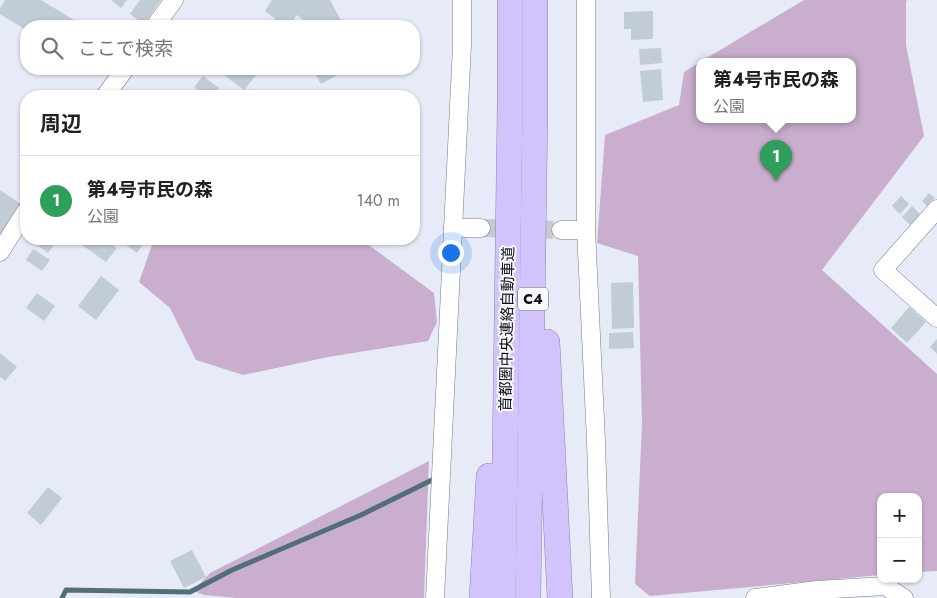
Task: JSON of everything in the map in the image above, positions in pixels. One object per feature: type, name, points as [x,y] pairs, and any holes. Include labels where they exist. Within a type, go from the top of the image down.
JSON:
[{"type":"highway","name":"首都圏中央連絡自動車道","points":[[503,598],[510,0]]},
{"type":"highway","name":"首都圏中央連絡自動車道","points":[[528,598],[535,0]]},
{"type":"highway","points":[[482,598],[510,106]]},
{"type":"highway","points":[[535,108],[560,598]]},
{"type":"street","points":[[159,20],[174,0]]},
{"type":"street","points":[[435,598],[462,45],[462,0]]},
{"type":"street","points":[[586,0],[586,230],[602,598]]},
{"type":"street","points":[[109,90],[121,75]]},
{"type":"street","points":[[937,209],[883,270],[937,318]]},
{"type":"street","points":[[0,252],[20,220]]},
{"type":"street","points":[[453,228],[481,228]]},
{"type":"street","points":[[561,230],[586,230]]},
{"type":"street","points":[[755,598],[817,590],[885,586],[904,598]]},
{"type":"shaded area","points":[[804,0],[908,0],[906,1],[906,45],[924,136],[822,270],[937,374],[937,571],[922,572],[922,493],[877,493],[877,575],[650,596],[635,584],[642,423],[638,256],[597,243],[605,135],[679,105],[684,72],[696,64],[696,123],[856,123],[856,58],[707,58]]},
{"type":"shaded area","points":[[152,245],[369,245],[434,293],[437,322],[428,341],[328,357],[243,375],[196,360],[170,308],[139,282]]},
{"type":"shaded area","points":[[429,461],[424,598],[236,598],[204,595],[193,591],[210,573]]},
{"type":"building","points":[[5,0],[41,0],[74,20],[20,20],[20,26],[0,14],[0,8]]},
{"type":"building","points":[[111,0],[127,0],[121,8]]},
{"type":"building","points":[[140,0],[161,0],[147,20],[138,20],[130,14]]},
{"type":"building","points":[[272,0],[330,0],[341,20],[303,20],[297,15],[293,20],[276,20],[265,11]]},
{"type":"building","points":[[653,11],[653,39],[631,40],[631,29],[624,29],[624,12]]},
{"type":"building","points":[[661,48],[662,63],[640,65],[639,49]]},
{"type":"building","points":[[661,69],[663,100],[643,102],[640,71]]},
{"type":"building","points":[[224,75],[256,75],[244,90]]},
{"type":"building","points":[[316,75],[337,75],[321,84]]},
{"type":"building","points":[[203,76],[219,88],[218,90],[198,90],[194,87]]},
{"type":"building","points":[[0,190],[20,203],[20,205],[0,235]]},
{"type":"building","points":[[929,193],[935,198],[928,207],[922,201]]},
{"type":"building","points":[[901,196],[909,204],[900,214],[892,206]]},
{"type":"building","points":[[912,206],[921,215],[910,225],[902,217]]},
{"type":"building","points":[[37,245],[54,245],[48,253]]},
{"type":"building","points":[[82,245],[113,245],[117,248],[106,262]]},
{"type":"building","points":[[126,245],[143,245],[137,253]]},
{"type":"building","points":[[33,249],[50,260],[42,271],[26,260]]},
{"type":"building","points":[[101,276],[119,290],[96,320],[78,306]]},
{"type":"building","points":[[633,282],[634,328],[612,329],[611,283]]},
{"type":"building","points":[[37,293],[55,306],[44,321],[26,308]]},
{"type":"building","points":[[909,307],[926,322],[907,343],[891,328]]},
{"type":"building","points":[[633,332],[634,348],[609,349],[609,333]]},
{"type":"building","points":[[937,339],[937,354],[930,347]]},
{"type":"building","points":[[0,353],[17,367],[5,381],[0,377]]},
{"type":"building","points":[[48,487],[62,498],[41,525],[27,513]]},
{"type":"building","points":[[192,550],[206,577],[184,588],[170,561]]},
{"type":"waterway","points":[[62,598],[66,590],[190,592],[232,570],[361,515],[432,480]]},
{"type":"tunnel","points":[[481,228],[561,230]]},
{"type":"place","name":"第４号市民の森","points":[[776,181]]}]
